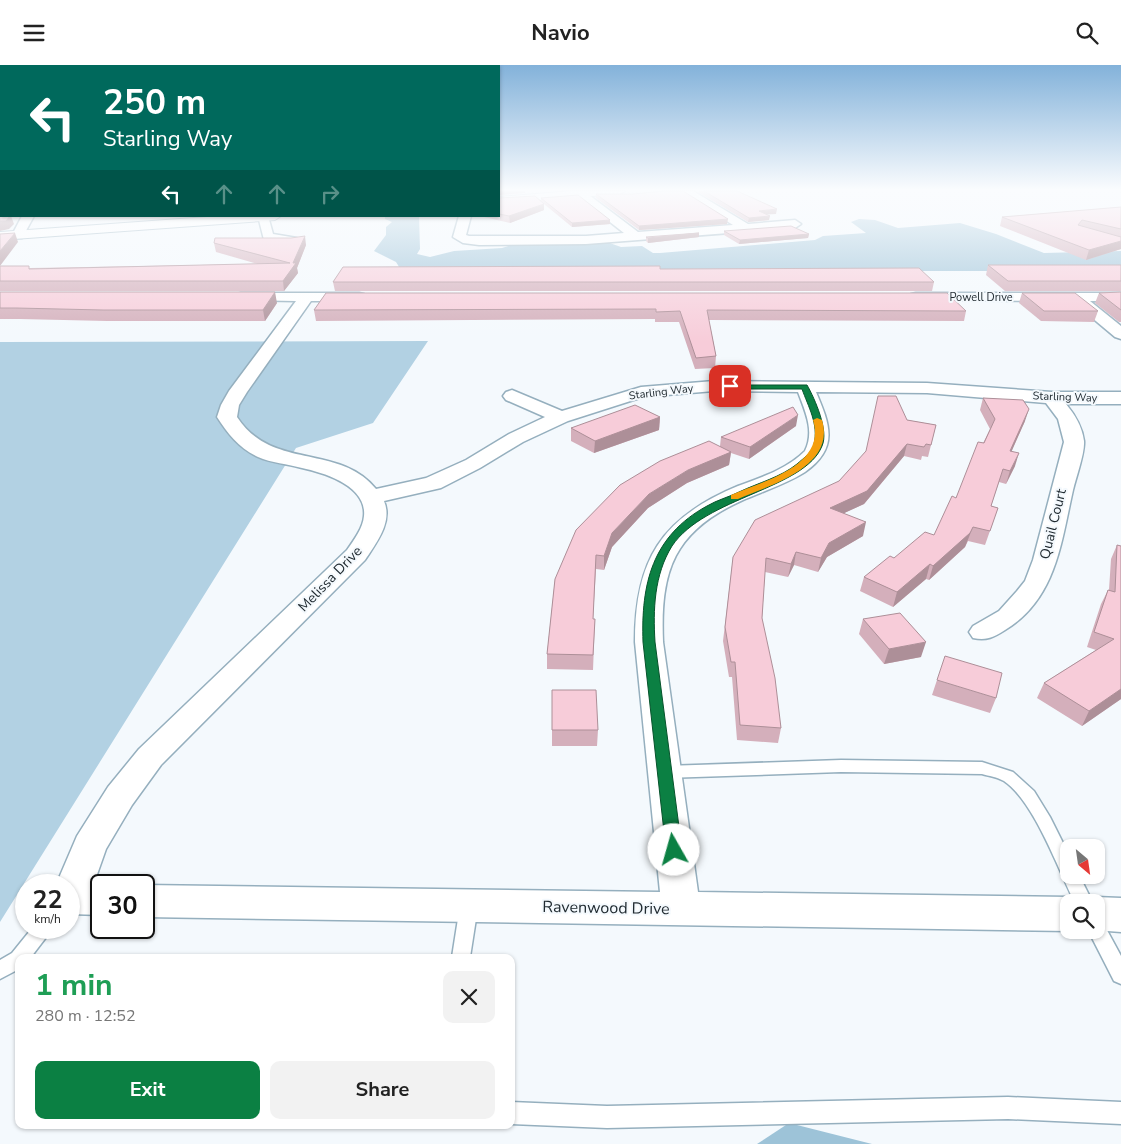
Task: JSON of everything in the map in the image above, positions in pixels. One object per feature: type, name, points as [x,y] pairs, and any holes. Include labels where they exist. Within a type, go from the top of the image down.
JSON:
[{"type":"street","points":[[228,297],[377,297]]},
{"type":"street","points":[[307,297],[238,391],[230,405],[227,417],[235,431],[247,443],[268,454],[330,468],[352,478],[372,497]]},
{"type":"street","name":"Powell Drive","points":[[906,297],[1121,297]]},
{"type":"street","points":[[1076,297],[1121,334]]},
{"type":"street","name":"Starling Way","points":[[372,497],[433,483],[449,477],[516,438],[560,417],[641,392],[714,386],[926,388],[1052,397],[1121,398]]},
{"type":"street","points":[[681,908],[649,642],[650,589],[668,545],[694,519],[710,508],[794,471],[810,458],[818,446],[820,430],[805,387]]},
{"type":"street","points":[[512,396],[560,417]]},
{"type":"street","name":"Quail Court","points":[[983,632],[1008,617],[1026,597],[1037,582],[1046,560],[1074,442],[1068,419],[1052,397]]},
{"type":"street","name":"Melissa Drive","points":[[79,874],[90,847],[120,796],[150,757],[356,555],[372,532],[377,513],[372,497]]},
{"type":"street","name":"Ravenwood Drive","points":[[155,901],[1060,914]]},
{"type":"street","points":[[1105,915],[1121,915]]},
{"type":"lane","points":[[665,772],[840,766],[982,768],[1010,776],[1023,787],[1060,857]]},
{"type":"lane","points":[[461,954],[469,906]]},
{"type":"lane","points":[[22,954],[35,939]]},
{"type":"lane","points":[[1102,939],[1121,975]]},
{"type":"lane","points":[[0,971],[15,961]]},
{"type":"lane","points":[[515,1113],[607,1117],[1008,1108],[1121,1113]]},
{"type":"shaded area","points":[[381,241],[420,241],[420,249],[417,254],[430,257],[454,251],[502,248],[518,243],[605,241],[621,247],[642,246],[653,253],[660,253],[799,241],[1015,241],[1044,253],[1121,251],[1121,271],[410,271],[401,270],[396,262],[374,251]]},
{"type":"shaded area","points":[[428,341],[373,423],[296,448],[30,874],[15,874],[15,898],[0,922],[0,342]]},
{"type":"shaded area","points":[[789,1123],[872,1144],[757,1144]]},
{"type":"building","points":[[0,241],[8,241],[0,251]]},
{"type":"building","points":[[214,241],[303,241],[293,263],[296,263],[283,281],[0,281],[0,266],[29,266],[29,269],[290,263],[214,243]]},
{"type":"building","points":[[1066,241],[1120,241],[1089,250]]},
{"type":"building","points":[[988,265],[1121,265],[1121,281],[1008,281]]},
{"type":"building","points":[[660,266],[660,269],[919,268],[934,282],[333,282],[343,267]]},
{"type":"building","points":[[0,292],[275,292],[263,310],[103,310],[0,308]]},
{"type":"building","points":[[1121,292],[1121,310],[1099,293]]},
{"type":"building","points":[[326,293],[947,293],[966,311],[707,310],[716,356],[696,358],[680,311],[656,312],[656,309],[314,310]]},
{"type":"building","points":[[1022,293],[1075,293],[1098,311],[1044,311]]},
{"type":"building","points":[[878,396],[896,396],[907,420],[936,425],[931,445],[926,444],[924,447],[907,444],[867,491],[830,508],[866,522],[829,543],[821,558],[796,552],[791,564],[766,558],[762,618],[775,678],[781,728],[740,725],[735,662],[731,662],[725,627],[733,557],[755,520],[839,481],[866,451]]},
{"type":"building","points":[[983,398],[1023,400],[1029,409],[1010,451],[1019,453],[1010,471],[1003,469],[991,506],[998,508],[990,531],[973,527],[970,533],[933,566],[930,564],[897,592],[864,577],[890,556],[894,558],[925,532],[934,535],[952,496],[956,498],[978,442],[984,443],[995,419]]},
{"type":"building","points":[[635,405],[660,417],[595,441],[571,428]]},
{"type":"building","points":[[793,407],[798,415],[750,447],[721,437]]},
{"type":"building","points":[[709,441],[731,452],[688,470],[649,494],[612,533],[604,556],[596,555],[593,655],[547,654],[555,579],[576,530],[620,485],[660,461]]},
{"type":"building","points":[[1117,545],[1121,546],[1121,689],[1089,711],[1044,683],[1114,639],[1094,632],[1108,590],[1115,592]]},
{"type":"building","points":[[900,613],[926,642],[889,649],[863,619]]},
{"type":"building","points":[[945,656],[1002,673],[996,698],[937,680]]},
{"type":"building","points":[[552,690],[596,690],[598,730],[552,730]]},
{"type":"slow traffic","points":[[735,497],[794,471],[810,458],[818,446],[820,430],[817,420]]},
{"type":"route","points":[[674,850],[649,642],[650,589],[668,545],[687,525],[710,508],[794,471],[810,458],[818,446],[820,430],[805,387],[730,386]]}]
